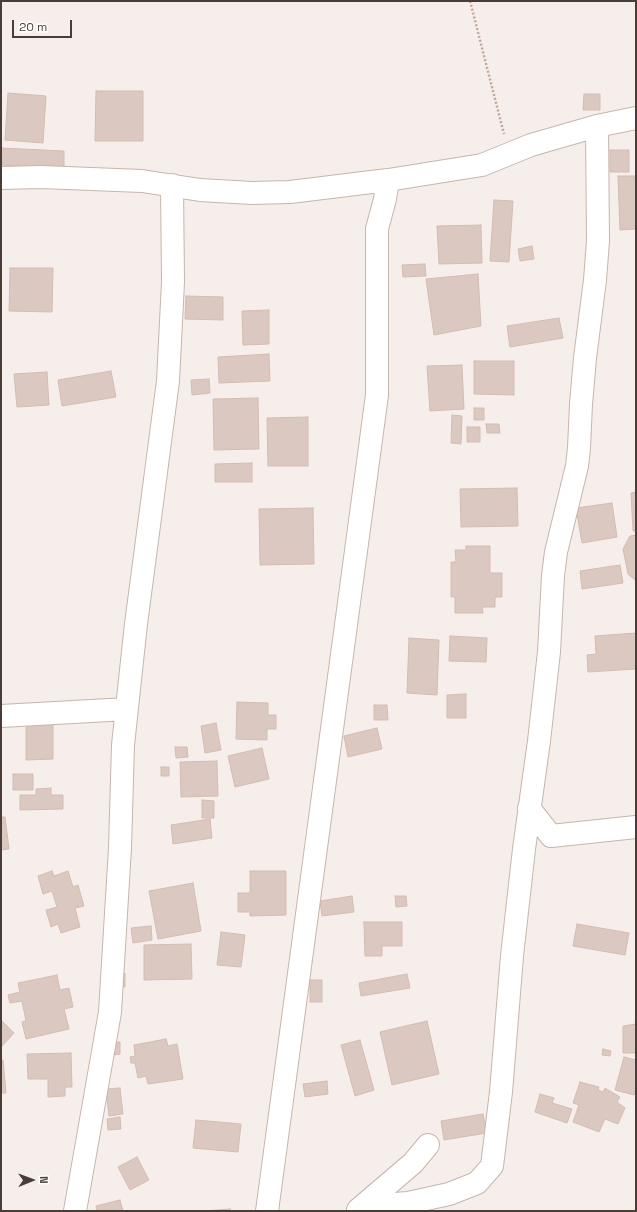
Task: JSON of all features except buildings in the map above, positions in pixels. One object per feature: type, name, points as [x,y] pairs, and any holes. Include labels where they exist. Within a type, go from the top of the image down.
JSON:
[{"type":"street","points":[[1,178],[41,177],[142,181],[200,190],[252,193],[290,192],[388,180],[482,165],[531,145],[597,126],[636,118]]},
{"type":"street","points":[[357,1211],[381,1205],[408,1203],[449,1194],[477,1183],[492,1166],[501,1092],[512,956],[549,652],[553,576],[556,552],[577,466],[579,448],[585,358],[595,280],[598,241],[597,126]]},
{"type":"street","points":[[267,1211],[377,395],[377,229],[385,199],[388,180]]},
{"type":"street","points":[[75,1211],[110,1012],[120,848],[123,745],[136,624],[168,381],[173,282],[172,185]]},
{"type":"street","points":[[1,716],[127,709]]},
{"type":"street","points":[[529,808],[551,836],[636,827]]},
{"type":"street","points":[[357,1211],[413,1163],[428,1145]]},
{"type":"path","points":[[470,1],[509,154]]}]
